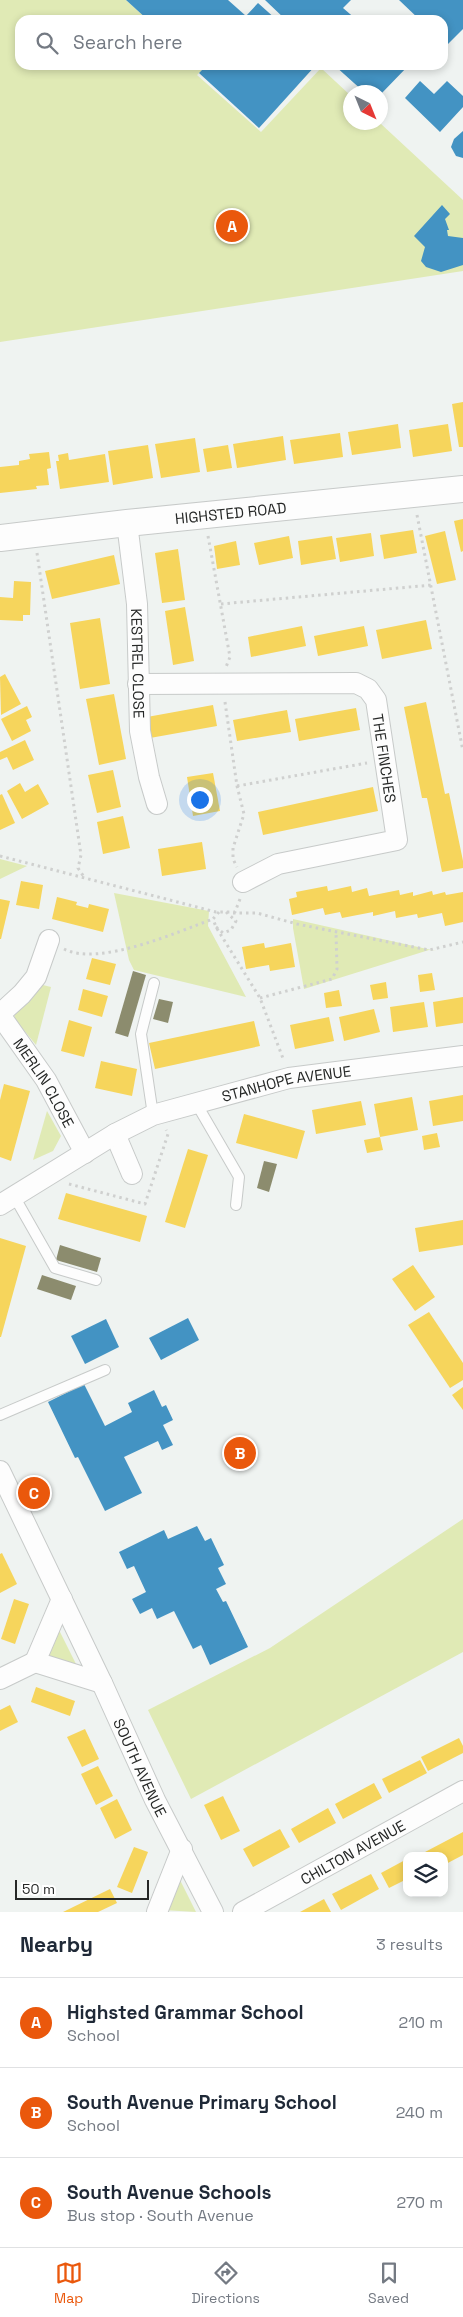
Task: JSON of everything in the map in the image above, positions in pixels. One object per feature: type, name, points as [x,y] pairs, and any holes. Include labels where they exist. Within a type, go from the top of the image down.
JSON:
[{"type":"street","name":"HIGHSTED ROAD","points":[[0,538],[311,503],[463,489]]},
{"type":"street","name":"KESTREL CLOSE","points":[[127,523],[137,604],[140,730],[149,776],[157,804]]},
{"type":"street","name":"THE FINCHES","points":[[138,684],[356,682],[368,689],[376,700],[397,840],[278,864],[243,882]]},
{"type":"street","name":"MERLIN CLOSE","points":[[49,940],[36,977],[22,994],[0,1014],[46,1080],[85,1153]]},
{"type":"street","name":"STANHOPE AVENUE","points":[[7,1200],[115,1134],[153,1115],[289,1078],[463,1056]]},
{"type":"street","points":[[115,1134],[131,1175]]},
{"type":"street","name":"SOUTH AVENUE","points":[[0,1471],[102,1683],[155,1800],[213,1912]]},
{"type":"street","points":[[0,1510],[22,1516]]},
{"type":"street","points":[[0,1679],[35,1662],[62,1599]]},
{"type":"street","points":[[35,1662],[102,1683]]},
{"type":"street","name":"CHILTON AVENUE","points":[[243,1912],[463,1792]]},
{"type":"street","points":[[157,1912],[182,1849]]},
{"type":"lane","points":[[153,1115],[141,1034],[154,983]]},
{"type":"lane","points":[[196,1103],[239,1177],[236,1205]]},
{"type":"lane","points":[[7,1200],[55,1268],[96,1280]]},
{"type":"lane","points":[[0,1415],[105,1370]]},
{"type":"path","points":[[413,495],[463,751]]},
{"type":"path","points":[[0,856],[219,912],[235,912],[243,882],[233,859],[233,848],[244,814],[237,786],[222,683],[230,657],[203,516]]},
{"type":"path","points":[[34,534],[81,855],[78,868],[84,878]]},
{"type":"path","points":[[221,604],[432,585]]},
{"type":"path","points":[[237,786],[386,760]]},
{"type":"path","points":[[49,940],[67,951],[81,955],[112,953],[213,919],[219,912],[227,912],[225,913],[236,921],[231,930],[223,933],[216,927]]},
{"type":"path","points":[[225,913],[257,913],[336,932],[429,950],[463,942]]},
{"type":"path","points":[[213,919],[216,927],[260,998],[285,1062]]},
{"type":"path","points":[[260,998],[332,979],[337,969],[336,932]]},
{"type":"green space","points":[[0,0],[126,0],[142,15],[15,15],[15,70],[202,70],[197,75],[261,132],[319,70],[323,70],[343,88],[343,130],[388,130],[463,200],[463,271],[0,342]]},
{"type":"green space","points":[[0,859],[27,866],[0,879]]},
{"type":"green space","points":[[114,893],[209,911],[208,926],[246,997],[134,970],[129,960]]},
{"type":"green space","points":[[293,919],[436,951],[429,950],[304,989]]},
{"type":"green space","points":[[43,985],[51,987],[36,1045],[14,1018],[16,1011]]},
{"type":"green space","points":[[47,1111],[61,1136],[53,1151],[33,1160]]},
{"type":"green space","points":[[463,1519],[463,1652],[191,1799],[148,1710],[270,1648]]},
{"type":"green space","points":[[59,1630],[78,1668],[46,1658]]},
{"type":"green space","points":[[179,1878],[196,1912],[163,1910]]},
{"type":"building: Homes","points":[[463,402],[463,447],[459,447],[452,404]]},
{"type":"building: Homes","points":[[398,424],[401,448],[352,455],[348,432]]},
{"type":"building: Homes","points":[[448,424],[452,451],[413,457],[409,430]]},
{"type":"building: Homes","points":[[340,433],[343,457],[294,464],[290,440]]},
{"type":"building: Homes","points":[[283,436],[286,460],[237,468],[233,444]]},
{"type":"building: Homes","points":[[195,438],[200,472],[161,478],[155,444]]},
{"type":"building: Homes","points":[[148,445],[153,478],[113,485],[108,451]]},
{"type":"building: Homes","points":[[228,445],[232,468],[207,472],[203,449]]},
{"type":"building: Homes","points":[[49,452],[51,468],[47,469],[49,485],[36,486],[37,489],[0,493],[0,467],[19,465],[19,461],[30,459],[29,454]]},
{"type":"building: Homes","points":[[68,453],[69,460],[105,454],[109,482],[60,489],[56,461],[59,461],[58,455]]},
{"type":"building: Homes","points":[[463,519],[463,551],[461,552],[454,521]]},
{"type":"building: Homes","points":[[413,530],[417,553],[384,559],[380,535]]},
{"type":"building: Homes","points":[[445,531],[456,580],[437,584],[425,536]]},
{"type":"building: Homes","points":[[371,533],[374,556],[340,562],[336,538]]},
{"type":"building: Homes","points":[[289,536],[293,558],[259,565],[254,543]]},
{"type":"building: Homes","points":[[332,536],[336,559],[301,565],[298,541]]},
{"type":"building: Homes","points":[[236,541],[240,565],[217,569],[214,546]]},
{"type":"building: Homes","points":[[178,549],[185,600],[162,603],[155,553]]},
{"type":"building: Homes","points":[[114,555],[120,584],[52,599],[45,571]]},
{"type":"building: Homes","points":[[14,581],[31,582],[30,615],[23,615],[23,621],[0,620],[0,597],[13,598]]},
{"type":"building: Homes","points":[[185,607],[194,661],[173,665],[165,611]]},
{"type":"building: Homes","points":[[100,618],[110,684],[80,689],[70,623]]},
{"type":"building: Homes","points":[[426,620],[432,649],[382,659],[376,630]]},
{"type":"building: Homes","points":[[302,626],[306,646],[251,657],[248,637]]},
{"type":"building: Homes","points":[[364,626],[368,646],[318,656],[314,636]]},
{"type":"building: Homes","points":[[5,674],[21,704],[1,715],[0,677]]},
{"type":"building: Homes","points":[[114,694],[126,759],[99,765],[86,699]]},
{"type":"building: Homes","points":[[426,702],[445,794],[449,793],[463,861],[463,868],[442,872],[427,798],[422,798],[404,707]]},
{"type":"building: Homes","points":[[213,705],[217,726],[150,738],[147,717]]},
{"type":"building: Homes","points":[[27,706],[32,717],[26,720],[31,731],[12,741],[1,719]]},
{"type":"building: Homes","points":[[356,708],[360,730],[299,741],[295,719]]},
{"type":"building: Homes","points":[[287,710],[291,732],[237,741],[233,720]]},
{"type":"building: Homes","points":[[25,740],[34,760],[13,770],[7,757],[0,760],[0,752]]},
{"type":"building: Homes","points":[[113,770],[121,807],[97,813],[88,775]]},
{"type":"building: Homes","points":[[213,773],[220,811],[193,816],[187,777]]},
{"type":"building: Homes","points":[[20,783],[25,792],[38,784],[49,804],[22,819],[7,791]]},
{"type":"building: Homes","points":[[373,787],[378,811],[263,835],[258,812]]},
{"type":"building: Homes","points":[[2,794],[15,823],[0,830],[0,795]]},
{"type":"building: Homes","points":[[123,816],[130,848],[103,854],[97,822]]},
{"type":"building: Homes","points":[[202,842],[206,869],[162,876],[158,849]]},
{"type":"building: Homes","points":[[21,881],[43,885],[39,909],[16,905]]},
{"type":"building: Homes","points":[[327,886],[328,891],[351,886],[352,892],[367,888],[369,896],[399,890],[400,895],[413,892],[413,896],[432,891],[433,895],[445,892],[446,895],[463,892],[463,922],[445,926],[442,913],[418,918],[417,914],[396,918],[395,911],[373,916],[373,912],[342,918],[340,912],[325,915],[323,908],[292,915],[289,899],[297,897],[296,892]]},
{"type":"building: Homes","points":[[57,897],[77,902],[76,905],[88,908],[89,904],[109,909],[103,932],[52,919]]},
{"type":"building: Homes","points":[[0,899],[10,901],[1,939],[0,939]]},
{"type":"building: Homes","points":[[264,943],[265,948],[291,943],[295,967],[270,971],[269,965],[246,969],[242,947]]},
{"type":"building: Homes","points":[[92,958],[116,964],[110,985],[86,979]]},
{"type":"building: Homes","points":[[432,973],[435,990],[420,992],[418,975]]},
{"type":"building: Homes","points":[[386,982],[388,998],[373,1000],[370,985]]},
{"type":"building: Homes","points":[[83,989],[108,996],[102,1017],[78,1010]]},
{"type":"building: Homes","points":[[339,990],[342,1006],[326,1008],[324,993]]},
{"type":"building: Homes","points":[[463,997],[463,1023],[436,1027],[433,1002]]},
{"type":"building: Homes","points":[[424,1002],[428,1027],[393,1032],[390,1007]]},
{"type":"building: Homes","points":[[374,1009],[380,1032],[344,1041],[339,1017]]},
{"type":"building: Homes","points":[[329,1017],[334,1041],[295,1049],[290,1025]]},
{"type":"building: Homes","points":[[69,1020],[92,1027],[84,1057],[61,1051]]},
{"type":"building: Homes","points":[[254,1021],[260,1046],[155,1069],[149,1043]]},
{"type":"building: Homes","points":[[101,1061],[137,1069],[132,1096],[95,1088]]},
{"type":"building: Homes","points":[[4,1084],[30,1091],[11,1161],[0,1157],[0,1100]]},
{"type":"building: Homes","points":[[463,1095],[463,1121],[433,1126],[429,1101]]},
{"type":"building: Homes","points":[[412,1097],[418,1130],[380,1137],[374,1104]]},
{"type":"building: Homes","points":[[361,1101],[366,1125],[316,1134],[312,1110]]},
{"type":"building: Homes","points":[[244,1114],[305,1131],[297,1159],[236,1143]]},
{"type":"building: Homes","points":[[437,1133],[440,1147],[424,1150],[422,1136]]},
{"type":"building: Homes","points":[[380,1137],[383,1150],[367,1153],[364,1140]]},
{"type":"building: Homes","points":[[188,1149],[208,1155],[185,1228],[165,1222]]},
{"type":"building: Homes","points":[[66,1193],[147,1216],[140,1242],[58,1219]]},
{"type":"building: Homes","points":[[463,1220],[463,1245],[419,1252],[415,1228]]},
{"type":"building: Homes","points":[[0,1238],[26,1246],[1,1337],[0,1337]]},
{"type":"building: Homes","points":[[413,1265],[435,1297],[415,1311],[392,1279]]},
{"type":"building: Homes","points":[[429,1312],[463,1363],[463,1380],[450,1388],[408,1325]]},
{"type":"building: Homes","points":[[463,1387],[463,1410],[452,1395]]},
{"type":"building: Homes","points":[[2,1553],[17,1584],[0,1593],[0,1554]]},
{"type":"building: Homes","points":[[14,1599],[29,1604],[15,1644],[1,1639]]},
{"type":"building: Homes","points":[[36,1687],[75,1701],[70,1716],[31,1702]]},
{"type":"building: Homes","points":[[10,1705],[18,1722],[0,1731],[0,1710]]},
{"type":"building: Homes","points":[[85,1729],[99,1759],[82,1767],[67,1737]]},
{"type":"building: Homes","points":[[459,1738],[463,1746],[463,1753],[428,1771],[421,1757]]},
{"type":"building: Homes","points":[[420,1760],[427,1773],[389,1793],[382,1779]]},
{"type":"building: Homes","points":[[98,1766],[113,1796],[96,1805],[81,1774]]},
{"type":"building: Homes","points":[[374,1783],[382,1798],[343,1819],[335,1804]]},
{"type":"building: Homes","points":[[223,1796],[240,1831],[221,1840],[204,1805]]},
{"type":"building: Homes","points":[[117,1799],[132,1830],[115,1839],[100,1808]]},
{"type":"building: Homes","points":[[328,1808],[336,1823],[299,1843],[291,1829]]},
{"type":"building: Homes","points":[[280,1829],[290,1847],[253,1867],[243,1849]]},
{"type":"building: Homes","points":[[463,1832],[463,1855],[448,1863],[448,1852],[425,1852]]},
{"type":"building: Homes","points":[[134,1847],[148,1852],[132,1893],[117,1887]]},
{"type":"building: Homes","points":[[403,1861],[403,1881],[389,1888],[381,1873]]},
{"type":"building: Homes","points":[[371,1874],[379,1889],[341,1910],[332,1894]]},
{"type":"building: Homes","points":[[110,1889],[117,1903],[98,1912],[63,1912]]},
{"type":"building: Homes","points":[[324,1899],[331,1912],[300,1912]]},
{"type":"building: Schools","points":[[126,0],[228,0],[245,15],[142,15]]},
{"type":"building: Schools","points":[[265,0],[351,0],[343,8],[351,15],[281,15]]},
{"type":"building: Schools","points":[[399,0],[463,0],[463,29],[448,44],[448,15],[415,15]]},
{"type":"building: Schools","points":[[258,3],[271,15],[247,15]]},
{"type":"building: Schools","points":[[202,70],[311,70],[259,128],[199,73]]},
{"type":"building: Schools","points":[[340,70],[404,70],[388,87],[388,85],[356,85]]},
{"type":"building: Schools","points":[[420,81],[434,94],[447,81],[463,96],[463,107],[440,132],[405,98]]},
{"type":"building: Schools","points":[[463,131],[463,158],[456,156],[451,147],[454,139]]},
{"type":"building: Schools","points":[[442,205],[450,214],[445,219],[449,230],[447,230],[448,236],[463,238],[463,265],[441,272],[426,267],[421,261],[425,247],[414,236]]},
{"type":"building: Schools","points":[[188,1318],[199,1340],[161,1360],[149,1338]]},
{"type":"building: Schools","points":[[106,1319],[119,1347],[85,1364],[71,1336]]},
{"type":"building: Schools","points":[[84,1384],[105,1426],[132,1412],[128,1403],[154,1390],[162,1407],[166,1405],[173,1420],[163,1425],[173,1445],[162,1450],[158,1441],[124,1457],[142,1493],[105,1511],[78,1457],[75,1458],[48,1402]]},
{"type":"building: Schools","points":[[197,1526],[205,1541],[211,1538],[224,1565],[218,1568],[226,1584],[216,1589],[223,1602],[226,1601],[248,1647],[210,1665],[201,1645],[193,1649],[174,1611],[157,1619],[152,1608],[140,1614],[132,1599],[146,1592],[134,1566],[127,1569],[119,1552],[164,1530],[168,1539]]},
{"type":"building: Industry","points":[[133,971],[146,975],[128,1037],[115,1033]]},
{"type":"building: Industry","points":[[159,999],[173,1002],[168,1023],[153,1019]]},
{"type":"building: Industry","points":[[264,1161],[277,1164],[269,1192],[257,1188]]},
{"type":"building: Industry","points":[[60,1245],[101,1258],[97,1272],[56,1260]]},
{"type":"building: Industry","points":[[42,1275],[76,1286],[71,1300],[37,1289]]},
{"type":"place","name":"Highsted Grammar School","points":[[232,226]]},
{"type":"place","name":"South Avenue Primary School","points":[[240,1453]]},
{"type":"place","name":"South Avenue Schools","points":[[34,1493]]}]
